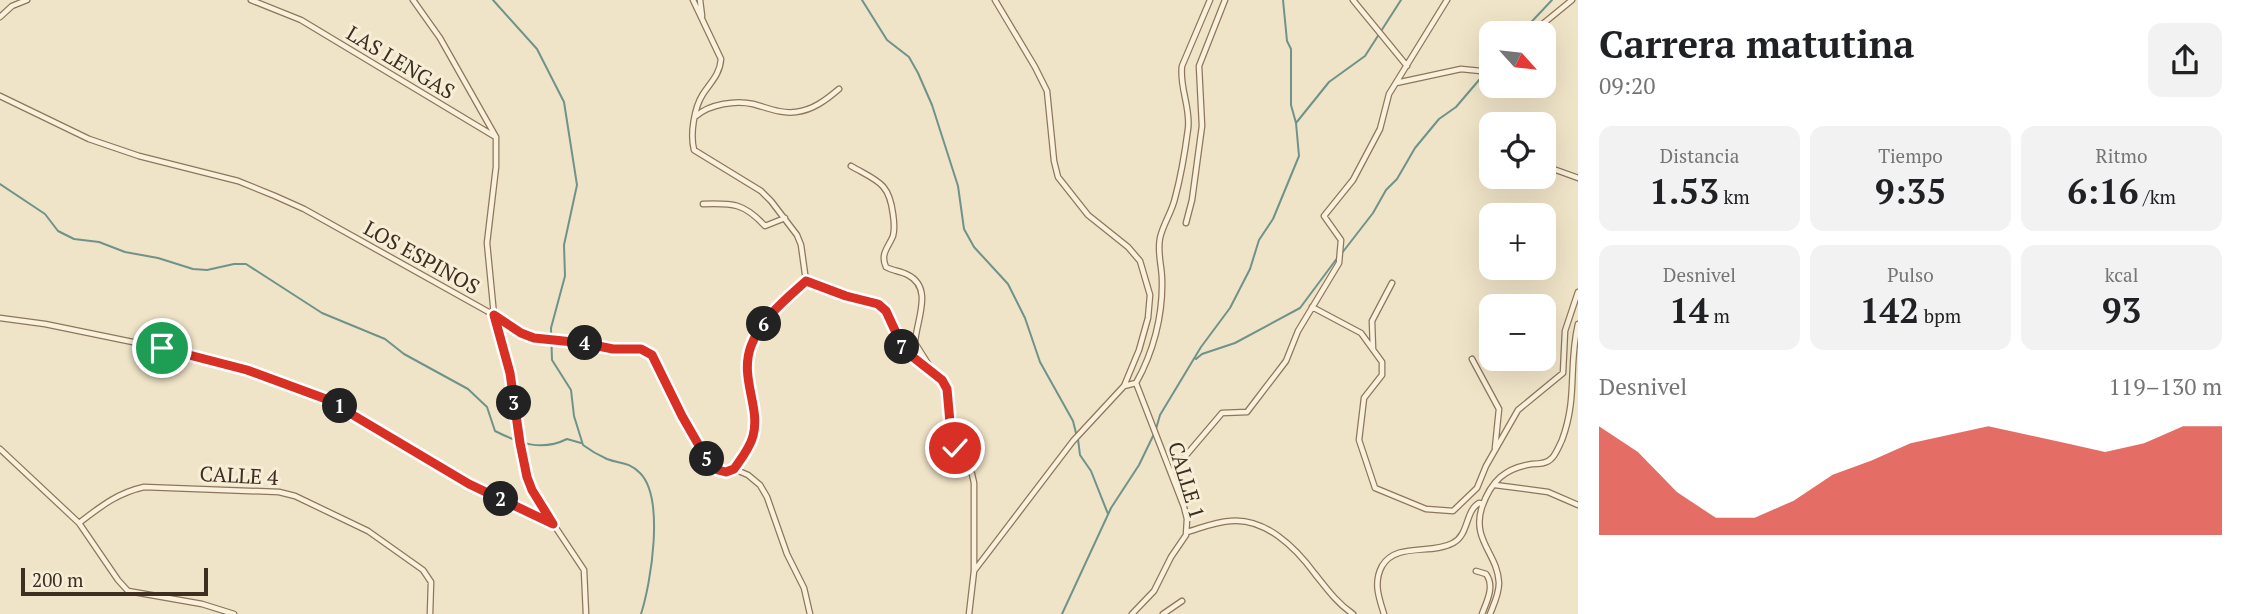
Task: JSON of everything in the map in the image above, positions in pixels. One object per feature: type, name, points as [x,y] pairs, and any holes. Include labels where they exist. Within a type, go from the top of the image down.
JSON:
[{"type":"street","points":[[0,17],[12,6],[27,0]]},
{"type":"street","name":"LAS LENGAS","points":[[251,0],[301,20],[496,137]]},
{"type":"street","points":[[413,0],[440,38],[496,137],[496,167],[487,243],[494,315],[510,373],[527,477],[532,490],[584,570],[586,614]]},
{"type":"street","points":[[693,0],[718,52],[720,68],[698,103],[692,146],[696,153],[761,191],[785,218],[801,245],[806,281]]},
{"type":"street","points":[[700,0],[702,21]]},
{"type":"street","points":[[974,571],[1073,441],[1124,386],[1139,350],[1148,318],[1150,295],[1140,261],[1128,247],[1088,215],[1058,177],[1047,91],[995,0]]},
{"type":"street","points":[[1124,386],[1136,383],[1150,353],[1157,327],[1163,293],[1158,256],[1160,238],[1175,200],[1188,127],[1180,77],[1182,66],[1210,0]]},
{"type":"street","points":[[1186,223],[1192,200],[1202,126],[1199,66],[1225,0]]},
{"type":"street","points":[[1353,0],[1407,66]]},
{"type":"street","points":[[1171,473],[1222,413],[1247,412],[1286,361],[1298,331],[1339,263],[1341,240],[1324,216],[1353,180],[1380,129],[1389,94],[1447,0]]},
{"type":"street","points":[[1546,21],[1572,0]]},
{"type":"street","points":[[1396,83],[1461,69],[1479,71]]},
{"type":"street","points":[[695,116],[709,107],[750,103],[780,112],[795,112],[825,101],[839,89]]},
{"type":"street","name":"LOS ESPINOS","points":[[0,96],[89,139],[139,156],[237,181],[304,209],[494,315],[521,333],[534,338],[613,349],[641,349],[652,355],[709,463],[718,470],[726,472],[734,469],[748,475],[760,485],[787,554],[804,588],[810,614]]},
{"type":"street","points":[[851,166],[882,184],[890,194],[894,232],[884,251],[884,262],[886,267],[911,276],[920,285],[922,296],[915,342],[947,389],[955,448],[972,474],[974,571],[969,614]]},
{"type":"street","points":[[1556,170],[1578,178]]},
{"type":"street","points":[[703,204],[727,203],[751,210],[765,226],[785,218]]},
{"type":"street","points":[[806,281],[846,296],[878,304],[886,311],[904,350],[935,374]]},
{"type":"street","points":[[734,469],[754,436],[755,419],[747,382],[751,346],[772,313],[806,281]]},
{"type":"street","points":[[1373,350],[1372,321],[1392,283]]},
{"type":"street","points":[[1312,307],[1361,333],[1382,362],[1382,375],[1364,398],[1359,440],[1375,488],[1426,509],[1453,511],[1477,488],[1518,410],[1563,373],[1565,331],[1578,292]]},
{"type":"street","points":[[0,318],[45,324],[162,348],[296,386],[345,408],[469,484],[553,524]]},
{"type":"street","points":[[1490,614],[1498,593],[1499,579],[1480,531],[1483,505],[1494,485],[1511,469],[1549,461],[1570,425],[1575,404],[1575,342],[1578,324]]},
{"type":"street","points":[[1472,359],[1499,409],[1494,453]]},
{"type":"street","name":"CALLE 1","points":[[1132,614],[1154,591],[1187,532],[1186,513],[1136,383]]},
{"type":"street","points":[[0,449],[79,523],[128,592],[202,604],[234,614]]},
{"type":"street","points":[[1494,485],[1548,492],[1578,505]]},
{"type":"street","name":"CALLE 4","points":[[79,523],[110,500],[129,491],[144,488],[287,493],[368,531],[423,570],[431,582],[430,614]]},
{"type":"street","points":[[1384,614],[1377,584],[1385,562],[1400,552],[1453,543],[1463,533],[1474,506],[1479,503],[1483,505]]},
{"type":"street","points":[[1187,532],[1233,520],[1264,527],[1301,557],[1330,594],[1353,614]]},
{"type":"street","points":[[1476,571],[1483,572],[1490,580],[1489,596],[1482,614]]},
{"type":"street","points":[[1163,614],[1182,601]]},
{"type":"waterway","points":[[493,0],[537,49],[564,102],[577,185],[564,245],[565,276],[551,328],[552,360],[571,390],[574,416],[583,445],[607,459],[632,466],[648,485],[652,501],[654,541],[649,582],[641,614]]},
{"type":"waterway","points":[[862,0],[887,40],[909,57],[918,73],[932,105],[958,186],[964,229],[974,247],[1008,284],[1025,318],[1040,362],[1073,421],[1076,433]]},
{"type":"waterway","points":[[1156,429],[1160,415],[1201,347],[1230,308],[1250,269],[1259,240],[1273,219],[1299,156],[1296,123],[1291,105],[1291,49],[1287,41],[1283,0]]},
{"type":"waterway","points":[[1296,123],[1329,82],[1365,56],[1401,0]]},
{"type":"waterway","points":[[1532,21],[1552,0]]},
{"type":"waterway","points":[[1342,253],[1373,213],[1386,190],[1397,179],[1415,148],[1439,119],[1456,107],[1479,80]]},
{"type":"waterway","points":[[0,184],[45,214],[58,231],[74,239],[99,242],[125,252],[158,258],[193,269],[207,270],[246,264],[322,313],[385,339],[404,354],[468,389],[487,407],[495,431],[530,444],[548,445],[567,439],[581,443]]},
{"type":"waterway","points":[[1196,359],[1202,354],[1235,343],[1300,308],[1338,257]]},
{"type":"waterway","points":[[1062,614],[1111,508],[1139,465],[1154,434]]},
{"type":"waterway","points":[[1078,439],[1080,455],[1091,471],[1108,514]]},
{"type":"route","points":[[162,348],[247,370],[326,399],[469,484],[553,524],[527,477],[510,373],[494,315],[521,333],[534,338],[613,349],[641,349],[652,355],[709,463],[726,472],[734,469],[754,436],[755,419],[747,382],[751,346],[765,322],[780,304],[806,281],[846,296],[878,304],[886,311],[904,350],[942,380],[947,389],[955,448]]}]
